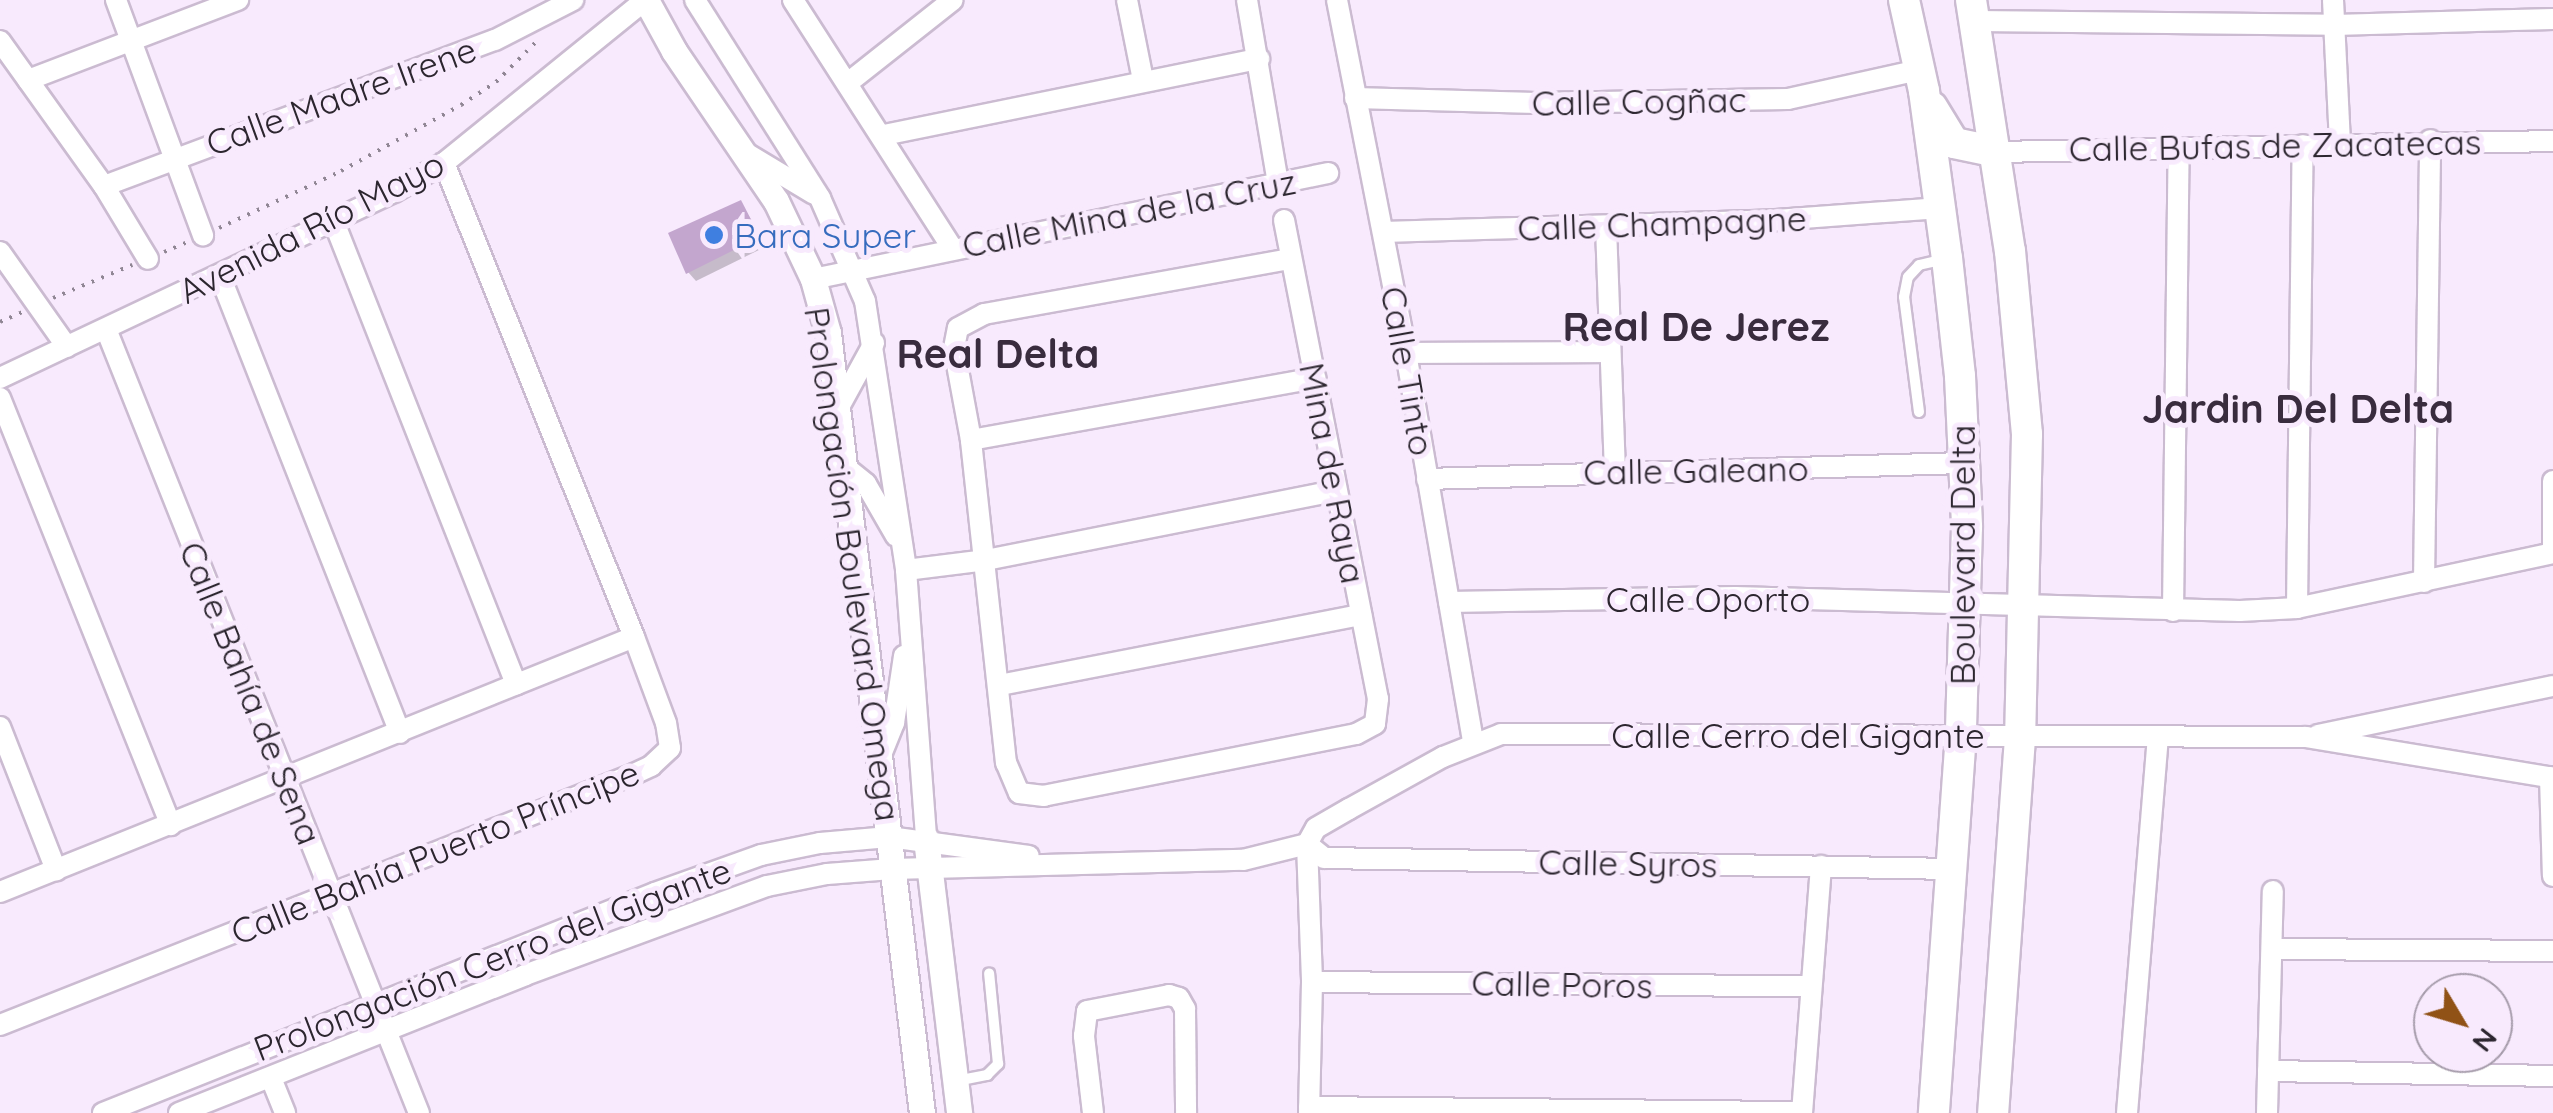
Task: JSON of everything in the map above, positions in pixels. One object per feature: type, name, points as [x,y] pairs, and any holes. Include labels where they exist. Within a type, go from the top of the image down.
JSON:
[{"type":"main road","name":"Boulevard Delta","points":[[1904,0],[1922,80],[1941,208],[1964,463],[1967,600],[1962,734],[1934,1113]]},
{"type":"main road","name":"Boulevard Delta","points":[[1976,7],[2022,345],[2029,517],[2020,738],[1994,1113]]},
{"type":"main road","points":[[1922,80],[1954,142],[1997,152]]},
{"type":"street","points":[[116,0],[202,235]]},
{"type":"street","points":[[28,80],[238,0]]},
{"type":"street","name":"Calle Madre Irene","points":[[104,186],[495,40],[556,13],[573,0]]},
{"type":"street","name":"Prolongación Boulevard Omega","points":[[646,0],[674,51],[776,202],[813,279],[828,332],[922,1113]]},
{"type":"street","name":"Avenida Río Mayo","points":[[0,378],[334,222],[444,162],[646,0]]},
{"type":"street","name":"Prolongación Boulevard Omega","points":[[695,0],[820,198],[854,270],[874,342],[906,570],[926,839],[959,1113]]},
{"type":"street","points":[[792,0],[884,135],[954,249]]},
{"type":"street","points":[[849,82],[953,0]]},
{"type":"street","points":[[1126,0],[1144,80]]},
{"type":"street","points":[[1247,0],[1278,184]]},
{"type":"street","name":"Calle Tinto","points":[[1337,0],[1406,353],[1473,742]]},
{"type":"street","points":[[2333,0],[2340,142]]},
{"type":"street","points":[[1976,7],[2334,25],[2553,18]]},
{"type":"street","points":[[0,40],[104,186],[148,259]]},
{"type":"street","points":[[884,135],[1258,59]]},
{"type":"street","name":"Calle Cogñac","points":[[1354,98],[1536,103],[1788,99],[1922,80]]},
{"type":"street","points":[[2424,582],[2430,140]]},
{"type":"street","name":"Calle Bufas de Zacatecas","points":[[1997,152],[2430,140],[2553,141]]},
{"type":"street","points":[[2297,608],[2303,145]]},
{"type":"street","points":[[2173,611],[2180,148]]},
{"type":"street","points":[[746,153],[820,198]]},
{"type":"street","name":"Calle Bahía Puerto Príncipe","points":[[0,1025],[634,774],[670,748],[670,736],[634,637],[444,162]]},
{"type":"street","name":"Calle Mina de la Cruz","points":[[813,279],[1328,173]]},
{"type":"street","name":"Calle Champagne","points":[[1383,232],[1606,227],[1941,208]]},
{"type":"street","name":"Mina de Raya","points":[[1000,685],[1007,775],[1019,793],[1044,796],[1356,734],[1375,724],[1379,708],[1284,220]]},
{"type":"street","points":[[334,222],[516,684]]},
{"type":"street","points":[[1606,227],[1614,471]]},
{"type":"street","points":[[0,252],[66,347]]},
{"type":"street","points":[[1292,259],[984,314],[958,328],[954,348],[971,440],[1000,685],[1361,615]]},
{"type":"street","points":[[220,276],[400,732]]},
{"type":"street","name":"Calle Bahía de Sena","points":[[106,329],[419,1113]]},
{"type":"street","points":[[839,407],[874,342]]},
{"type":"street","points":[[1406,353],[1610,352]]},
{"type":"street","points":[[971,440],[1314,378]]},
{"type":"street","points":[[0,398],[171,825]]},
{"type":"street","name":"Calle Galeano","points":[[1427,479],[1964,463]]},
{"type":"street","points":[[844,466],[866,484],[902,548]]},
{"type":"street","points":[[2553,482],[2553,553]]},
{"type":"street","points":[[906,570],[986,560],[1336,492]]},
{"type":"street","name":"Calle Oporto","points":[[1449,602],[1735,597],[1967,600],[2026,607],[2173,611],[2297,608],[2553,553]]},
{"type":"street","points":[[880,755],[894,723],[910,628]]},
{"type":"street","points":[[0,892],[634,637]]},
{"type":"street","points":[[2306,737],[2553,686]]},
{"type":"street","points":[[0,727],[56,870]]},
{"type":"street","name":"Calle Cerro del Gigante","points":[[892,869],[1210,864],[1308,844],[1316,828],[1473,742],[1520,734],[2306,737],[2552,778]]},
{"type":"street","points":[[2126,1113],[2158,738]]},
{"type":"street","points":[[2552,778],[2553,876]]},
{"type":"street","name":"Calle Cerro del Gigante","points":[[889,838],[926,839],[1074,864]]},
{"type":"street","name":"Prolongación Cerro del Gigante","points":[[103,1113],[743,860],[792,847],[889,838]]},
{"type":"street","points":[[1308,844],[1312,982],[1309,1110],[1802,1112],[1821,866]]},
{"type":"street","name":"Calle Syros","points":[[1308,844],[1324,858],[1953,869]]},
{"type":"street","name":"Prolongación Cerro del Gigante","points":[[179,1113],[726,898],[798,879],[892,869]]},
{"type":"street","points":[[2267,1113],[2273,891]]},
{"type":"street","points":[[2273,949],[2553,951]]},
{"type":"street","name":"Calle Poros","points":[[1312,982],[1811,986]]},
{"type":"street","points":[[1093,1113],[1084,1036],[1087,1011],[1169,995],[1179,998],[1186,1010],[1186,1113]]},
{"type":"street","points":[[2268,1071],[2553,1076]]},
{"type":"street","points":[[270,1078],[285,1113]]},
{"type":"lane","points":[[1919,412],[1904,296],[1908,277],[1919,266],[1947,258]]},
{"type":"lane","points":[[956,1082],[987,1074],[998,1064],[989,973]]},
{"type":"path","name":"Avenida Río Mayo","points":[[0,322],[341,172],[461,106],[520,60],[556,13]]},
{"type":"building","name":"Bara Super","points":[[741,200],[760,237],[686,274],[668,233]]},
{"type":"place","name":"Bara Super","points":[[714,235]]},
{"type":"district","name":"Real De Jerez","points":[[1696,326]]},
{"type":"district","name":"Real Delta","points":[[998,353]]},
{"type":"district","name":"Jardin Del Delta","points":[[2298,408]]}]
